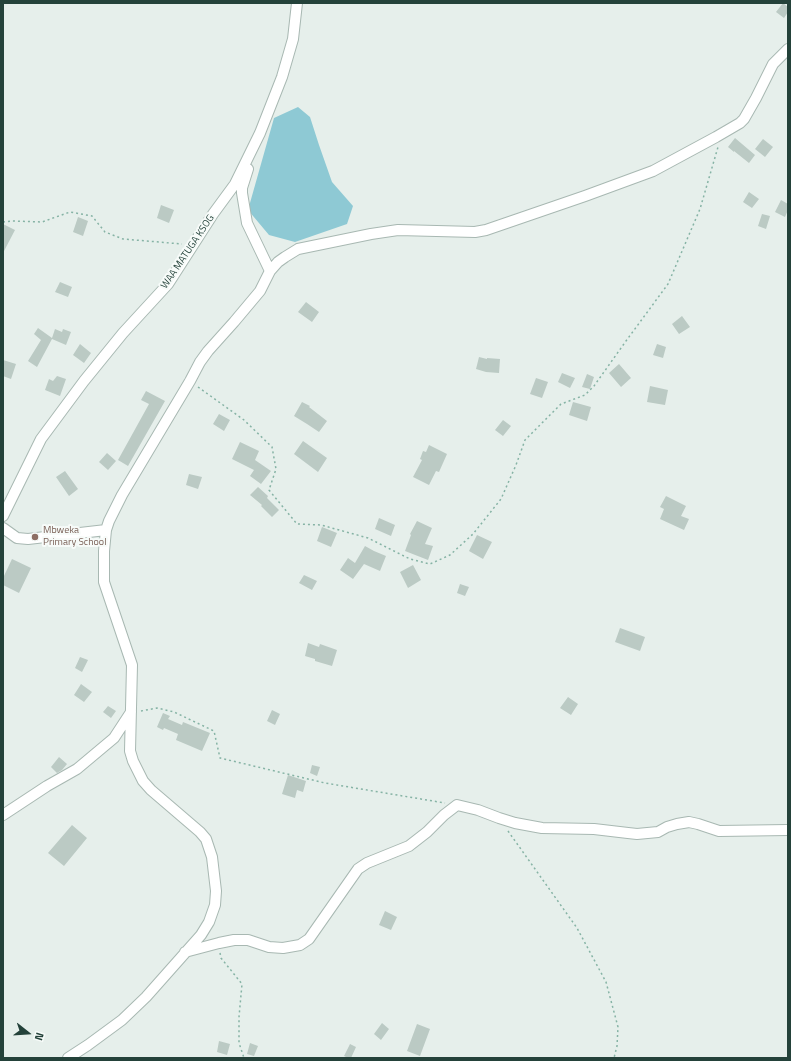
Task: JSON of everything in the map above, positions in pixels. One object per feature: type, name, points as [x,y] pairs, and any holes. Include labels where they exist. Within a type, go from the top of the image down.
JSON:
[{"type":"street","name":"WAA MATUGA KSOG","points":[[3,516],[41,439],[84,381],[123,333],[168,284],[213,214],[235,184],[260,133],[289,56],[293,39],[297,3]]},
{"type":"street","points":[[68,1058],[122,1020],[146,997],[201,935],[209,922],[215,905],[216,891],[212,857],[206,839],[200,832],[151,790],[143,781],[133,761],[130,751],[132,664],[104,582],[104,551],[106,530],[109,521],[122,495],[200,362],[260,291],[270,271],[278,262],[298,249],[346,238],[398,230],[475,232],[486,230],[653,171],[740,123],[744,119],[756,98],[773,64],[788,49]]},
{"type":"street","points":[[260,133],[242,188],[242,198],[247,223],[270,271]]},
{"type":"street","points":[[3,528],[17,538],[28,539],[106,530]]},
{"type":"street","points":[[3,815],[47,786],[77,770],[114,738],[130,712]]},
{"type":"street","points":[[185,952],[234,940],[248,940],[269,947],[283,948],[300,945],[310,939],[358,869],[367,863],[409,846],[457,805],[478,810],[515,823],[542,828],[594,828],[628,833],[658,832],[667,827],[689,822],[718,831],[788,830]]},
{"type":"path","points":[[190,381],[244,420],[272,447],[276,469],[269,490],[297,524],[322,524],[368,538],[410,559],[430,564],[444,558],[450,555],[473,534],[501,499],[525,440],[561,404],[585,395],[594,386],[668,284],[700,209],[722,133]]},
{"type":"path","points":[[3,222],[42,222],[70,212],[92,216],[105,232],[122,239],[193,245]]},
{"type":"path","points":[[130,712],[157,708],[174,712],[214,731],[220,758],[325,783],[457,805]]},
{"type":"path","points":[[499,818],[576,928],[606,982],[618,1027],[614,1058]]},
{"type":"path","points":[[219,943],[221,958],[242,984],[239,1017],[239,1043],[244,1058]]},
{"type":"water","points":[[298,107],[310,117],[332,182],[353,206],[347,224],[295,242],[269,235],[248,210],[274,118]]},
{"type":"building","points":[[783,3],[788,7],[788,12],[784,18],[776,12]]},
{"type":"building","points":[[735,138],[755,155],[749,163],[728,147]]},
{"type":"building","points":[[763,139],[773,147],[765,157],[755,149]]},
{"type":"building","points":[[749,192],[759,199],[752,208],[743,202]]},
{"type":"building","points":[[781,200],[788,204],[788,210],[785,217],[775,212]]},
{"type":"building","points":[[161,205],[174,210],[169,223],[157,218]]},
{"type":"building","points":[[762,214],[770,216],[766,229],[758,226]]},
{"type":"building","points":[[78,217],[88,221],[83,236],[73,232]]},
{"type":"building","points":[[3,224],[15,230],[3,253]]},
{"type":"building","points":[[60,282],[72,287],[68,297],[55,292]]},
{"type":"building","points":[[306,302],[319,312],[312,322],[298,312]]},
{"type":"building","points":[[682,316],[690,327],[679,334],[672,324]]},
{"type":"building","points":[[38,328],[52,338],[55,329],[62,332],[63,329],[71,332],[66,345],[52,339],[37,367],[28,361],[41,340],[34,334]]},
{"type":"building","points":[[80,344],[91,353],[84,363],[73,355]]},
{"type":"building","points":[[657,344],[666,347],[663,358],[653,355]]},
{"type":"building","points":[[479,357],[487,359],[500,359],[499,373],[486,372],[476,369]]},
{"type":"building","points":[[3,360],[16,364],[11,379],[3,376]]},
{"type":"building","points":[[619,364],[631,378],[621,387],[609,373]]},
{"type":"building","points":[[562,373],[575,378],[570,388],[558,382]]},
{"type":"building","points":[[587,374],[594,377],[590,389],[582,387]]},
{"type":"building","points":[[57,376],[66,379],[60,396],[45,390],[49,379],[53,381]]},
{"type":"building","points":[[536,378],[548,382],[542,398],[530,394]]},
{"type":"building","points":[[650,386],[668,390],[665,405],[647,402]]},
{"type":"building","points":[[146,391],[165,401],[128,466],[118,460],[149,404],[141,400]]},
{"type":"building","points":[[302,402],[310,406],[309,407],[327,421],[319,432],[294,416]]},
{"type":"building","points":[[573,402],[591,407],[587,421],[569,415]]},
{"type":"building","points":[[219,414],[230,420],[224,431],[213,424]]},
{"type":"building","points":[[503,420],[511,426],[503,436],[495,430]]},
{"type":"building","points":[[303,441],[327,458],[318,472],[294,454]]},
{"type":"building","points":[[240,442],[259,451],[255,460],[271,471],[261,484],[250,476],[254,470],[232,459]]},
{"type":"building","points":[[429,445],[447,454],[439,472],[436,471],[429,485],[413,477],[422,460],[420,459],[423,451],[426,452]]},
{"type":"building","points":[[107,453],[116,461],[108,470],[99,462]]},
{"type":"building","points":[[65,471],[78,489],[69,496],[56,477]]},
{"type":"building","points":[[189,474],[202,477],[198,489],[186,485]]},
{"type":"building","points":[[258,487],[268,496],[267,498],[279,510],[272,517],[261,506],[262,505],[250,495]]},
{"type":"building","points":[[666,496],[686,506],[681,516],[689,519],[684,530],[660,519],[664,509],[660,507]]},
{"type":"building","points":[[379,518],[395,525],[391,536],[375,529]]},
{"type":"building","points":[[417,521],[432,528],[425,544],[433,546],[428,560],[405,551],[411,535],[410,534]]},
{"type":"building","points":[[322,527],[337,533],[331,547],[317,541]]},
{"type":"building","points":[[477,535],[492,542],[483,559],[469,551]]},
{"type":"building","points":[[365,546],[386,556],[380,571],[364,564],[353,579],[340,570],[348,558],[355,563]]},
{"type":"building","points":[[12,559],[31,568],[19,593],[3,585],[3,578]]},
{"type":"building","points":[[413,565],[421,580],[408,588],[400,572]]},
{"type":"building","points":[[304,575],[317,581],[312,590],[299,583]]},
{"type":"building","points":[[460,584],[469,587],[465,596],[457,593]]},
{"type":"building","points":[[620,628],[645,637],[640,651],[615,642]]},
{"type":"building","points":[[308,643],[319,647],[320,644],[337,650],[332,666],[315,661],[315,659],[305,656]]},
{"type":"building","points":[[80,657],[88,660],[82,672],[75,668]]},
{"type":"building","points":[[81,684],[92,692],[84,702],[74,695]]},
{"type":"building","points":[[568,697],[578,704],[571,715],[560,708]]},
{"type":"building","points":[[108,706],[116,711],[111,718],[103,712]]},
{"type":"building","points":[[272,710],[280,714],[275,725],[267,721]]},
{"type":"building","points":[[163,713],[170,716],[168,719],[182,725],[183,722],[210,733],[202,751],[176,740],[178,734],[164,728],[163,730],[157,727]]},
{"type":"building","points":[[59,757],[67,764],[57,773],[51,767]]},
{"type":"building","points":[[312,765],[320,767],[317,776],[310,773]]},
{"type":"building","points":[[288,775],[306,781],[303,792],[297,790],[295,798],[282,794]]},
{"type":"building","points":[[72,825],[87,838],[64,866],[48,853]]},
{"type":"building","points":[[385,911],[397,917],[391,930],[379,925]]},
{"type":"building","points":[[382,1023],[389,1029],[381,1040],[374,1034]]},
{"type":"building","points":[[417,1024],[430,1029],[420,1056],[407,1051]]},
{"type":"building","points":[[219,1041],[230,1044],[227,1055],[217,1052]]},
{"type":"building","points":[[250,1043],[258,1046],[254,1056],[247,1054]]},
{"type":"building","points":[[350,1044],[356,1047],[351,1058],[348,1058],[344,1056]]},
{"type":"place","name":"Mbweka Primary School","points":[[35,537]]}]
